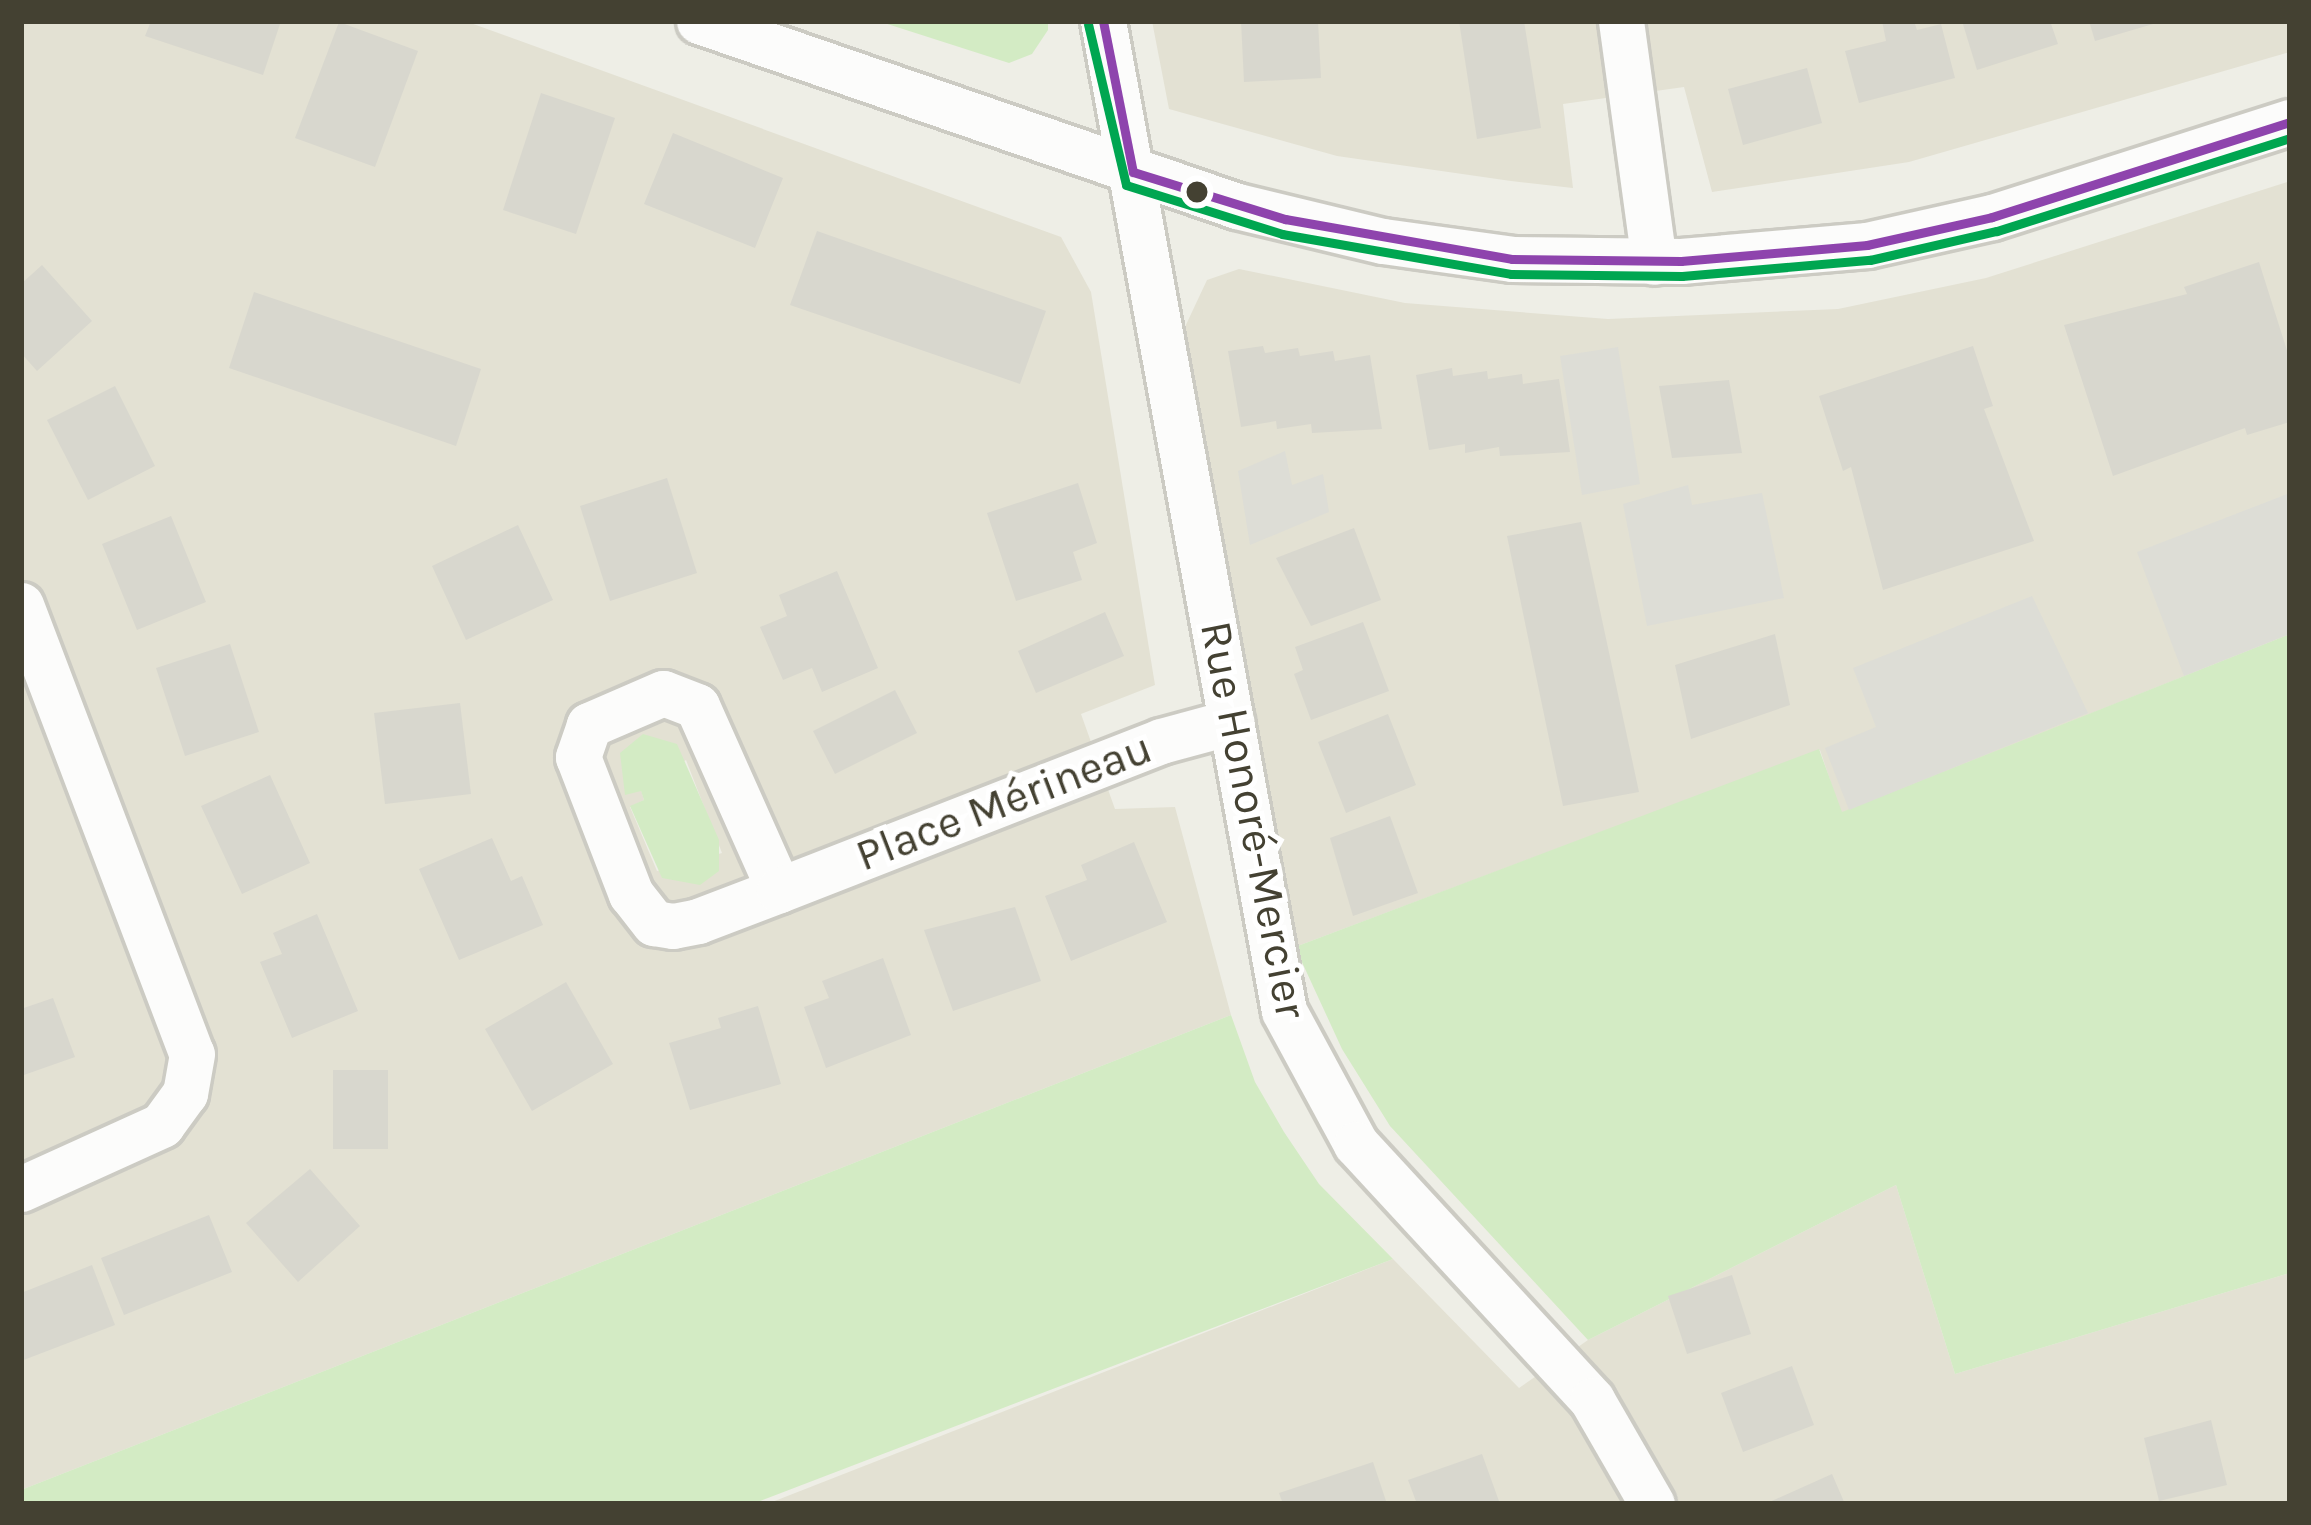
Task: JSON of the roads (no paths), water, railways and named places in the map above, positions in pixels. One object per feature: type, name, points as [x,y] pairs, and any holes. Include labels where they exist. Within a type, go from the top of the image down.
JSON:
[{"type":"street","points":[[699,21],[1133,172],[1285,219],[1424,248],[1654,262],[1838,250],[1931,233],[2290,122]]},
{"type":"street","name":"Rue Honoré-Mercier","points":[[1103,21],[1284,1010],[1324,1096],[1376,1167],[1592,1400],[1652,1504]]},
{"type":"street","points":[[1621,21],[1654,262]]},
{"type":"street","points":[[21,605],[190,1034],[185,1093],[149,1134],[21,1189]]},
{"type":"street","name":"Place Mérineau","points":[[779,890],[698,706],[663,693],[589,725],[577,746],[583,772],[646,917],[686,925],[779,890],[1161,741],[1231,722]]}]
